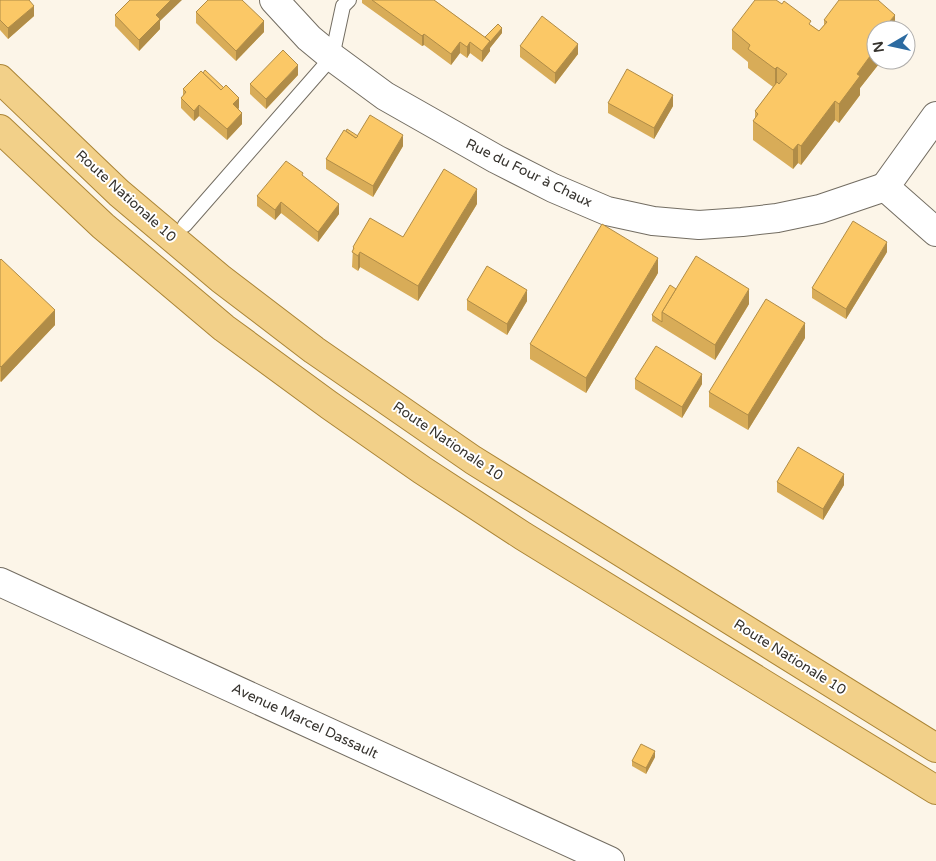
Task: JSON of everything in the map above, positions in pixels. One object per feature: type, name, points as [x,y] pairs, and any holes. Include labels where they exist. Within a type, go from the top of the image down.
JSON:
[{"type":"main road","name":"Route Nationale 10","points":[[0,79],[119,193],[221,279],[314,350],[473,460],[936,748]]},
{"type":"main road","points":[[0,129],[103,226],[224,328],[329,405],[422,470],[523,536],[936,790]]},
{"type":"street","name":"Rue du Four à Chaux","points":[[274,0],[309,38],[332,58],[385,96],[496,159],[553,188],[607,211],[653,221],[699,225],[742,222],[777,218],[820,209],[885,187]]},
{"type":"street","points":[[936,116],[885,187],[936,232]]},
{"type":"street","name":"Avenue Marcel Dassault","points":[[0,582],[610,861]]},
{"type":"lane","points":[[185,225],[332,58],[343,6],[349,0]]},
{"type":"building","points":[[0,0],[29,0],[34,6],[8,28],[0,20]]},
{"type":"building","points":[[130,0],[171,0],[156,15],[160,19],[139,40],[115,15]]},
{"type":"building","points":[[208,0],[242,0],[264,21],[236,51],[196,12]]},
{"type":"building","points":[[372,0],[434,0],[490,41],[482,51],[470,42],[467,47],[460,42],[451,54],[424,34],[422,36]]},
{"type":"building","points":[[755,0],[776,0],[782,4],[784,1],[811,21],[809,24],[819,31],[827,22],[824,20],[839,0],[878,0],[895,15],[891,20],[866,20],[866,62],[857,74],[860,76],[839,104],[835,101],[801,146],[798,144],[793,150],[753,121],[758,114],[755,111],[777,82],[779,84],[787,74],[777,67],[775,69],[748,49],[750,45],[732,30]]},
{"type":"building","points":[[542,16],[578,44],[555,73],[520,46]]},
{"type":"building","points":[[498,24],[502,28],[490,42],[485,37]]},
{"type":"building","points":[[283,50],[298,65],[266,99],[250,84]]},
{"type":"building","points":[[627,69],[673,95],[654,128],[608,103]]},
{"type":"building","points":[[205,70],[224,88],[221,90],[203,73]]},
{"type":"building","points":[[201,71],[221,90],[226,85],[239,98],[233,104],[242,113],[227,129],[199,105],[194,111],[181,98],[186,92],[183,89]]},
{"type":"building","points":[[370,115],[403,135],[373,186],[326,159],[344,130],[356,138]]},
{"type":"building","points":[[347,129],[358,136],[356,138],[346,131]]},
{"type":"building","points":[[286,161],[339,204],[318,232],[281,202],[275,210],[257,196]]},
{"type":"building","points":[[444,169],[477,189],[418,286],[360,252],[358,256],[352,252],[370,218],[403,237]]},
{"type":"building","points":[[853,221],[887,242],[846,309],[812,288]]},
{"type":"building","points":[[602,224],[658,258],[586,378],[530,344]]},
{"type":"building","points":[[696,256],[749,289],[715,345],[662,312]]},
{"type":"building","points":[[0,260],[55,310],[1,367]]},
{"type":"building","points":[[487,266],[527,290],[507,324],[467,300]]},
{"type":"building","points":[[670,285],[676,289],[662,312],[662,322],[652,315]]},
{"type":"building","points":[[766,299],[805,323],[748,415],[709,392]]},
{"type":"building","points":[[656,346],[702,374],[682,407],[635,379]]},
{"type":"building","points":[[798,447],[844,474],[823,509],[777,482]]},
{"type":"building","points":[[641,744],[655,751],[646,768],[632,761]]}]
